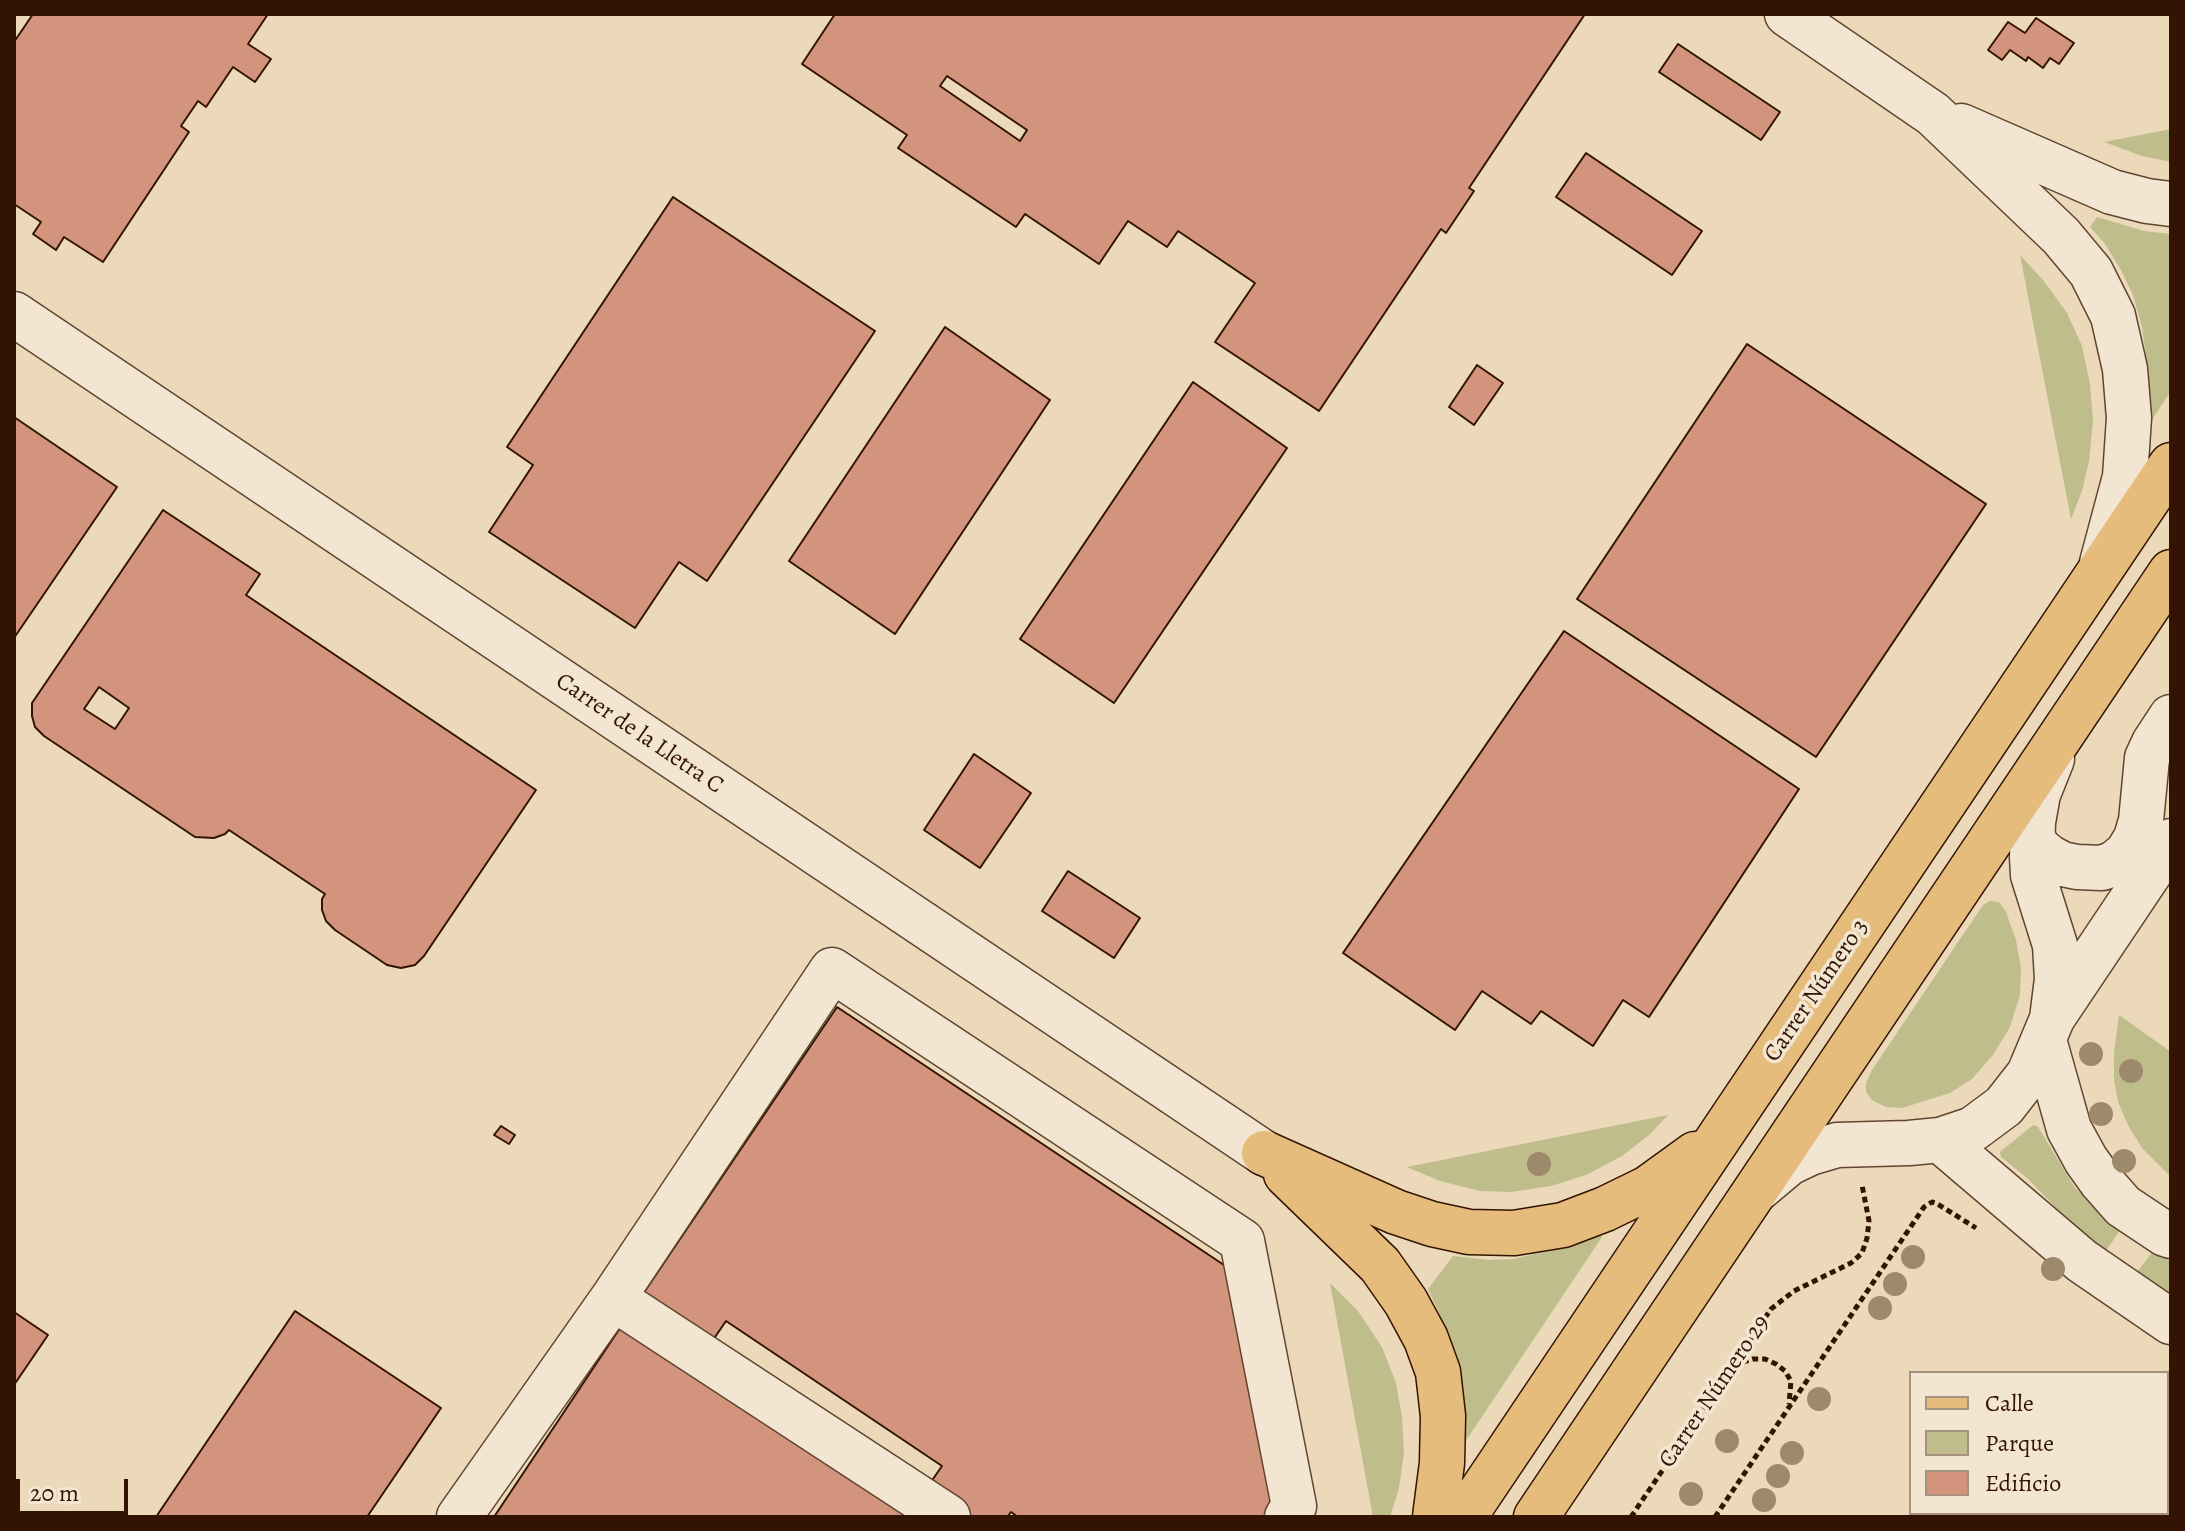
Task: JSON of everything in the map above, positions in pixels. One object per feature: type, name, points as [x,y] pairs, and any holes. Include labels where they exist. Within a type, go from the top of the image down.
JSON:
[{"type":"main road","name":"Carrer Número 3","points":[[1464,1517],[2171,465]]},
{"type":"main road","points":[[1536,1517],[2171,572]]},
{"type":"main road","points":[[1264,1153],[1396,1212],[1432,1224],[1469,1232],[1514,1233],[1563,1225],[1637,1194],[1722,1133]]},
{"type":"main road","points":[[1264,1153],[1380,1265],[1406,1302],[1426,1339],[1438,1372],[1443,1416],[1442,1463],[1435,1517]]},
{"type":"street","points":[[1787,14],[1933,114],[2061,236],[2091,272],[2113,316],[2125,369],[2129,418],[2125,477],[2099,573]]},
{"type":"street","points":[[1933,114],[2112,192],[2171,204]]},
{"type":"street","name":"Carrer de la Lletra C","points":[[14,314],[1264,1153]]},
{"type":"street","points":[[2032,837],[2039,849],[2049,857],[2077,867],[2102,868],[2115,863],[2127,853],[2141,821],[2147,758],[2171,717]]},
{"type":"street","points":[[2063,733],[2038,794],[2032,837],[2033,875],[2055,945],[2057,979],[2048,1030],[2069,1129],[2086,1160],[2123,1206],[2171,1236]]},
{"type":"street","points":[[1753,1193],[1789,1163],[1810,1153],[1837,1145],[1940,1140],[1973,1129],[2004,1106],[2029,1074],[2048,1030],[2171,841]]},
{"type":"street","points":[[459,1517],[613,1298],[832,970],[1242,1241],[1294,1506],[1287,1517]]},
{"type":"street","points":[[1940,1140],[2082,1261],[2171,1322]]},
{"type":"street","points":[[613,1298],[948,1517]]},
{"type":"path","name":"Carrer Número 29","points":[[1631,1517],[1771,1309],[1794,1291],[1851,1263],[1862,1253],[1869,1221],[1860,1181]]},
{"type":"path","points":[[1715,1517],[1924,1207],[1936,1203],[1967,1223]]},
{"type":"path","points":[[1729,1371],[1753,1359],[1765,1359],[1776,1364],[1791,1381],[1788,1408]]},
{"type":"green space","points":[[2171,129],[2171,162],[2142,156],[2104,142]]},
{"type":"green space","points":[[2097,217],[2144,231],[2171,234],[2171,391],[2151,421],[2142,327],[2133,295],[2121,270],[2090,227]]},
{"type":"green space","points":[[2020,255],[2067,313],[2082,346],[2090,384],[2093,421],[2089,461],[2071,519]]},
{"type":"green space","points":[[1990,901],[1999,902],[2006,912],[2016,940],[2021,968],[2020,995],[2010,1027],[1993,1055],[1972,1079],[1950,1093],[1902,1108],[1886,1107],[1872,1100],[1866,1092],[1866,1083],[1872,1070],[1983,905]]},
{"type":"green space","points":[[2119,1015],[2171,1052],[2171,1177],[2142,1148],[2118,1102],[2114,1052]]},
{"type":"green space","points":[[1668,1115],[1622,1156],[1586,1175],[1551,1186],[1511,1192],[1480,1191],[1440,1181],[1407,1167]]},
{"type":"green space","points":[[2033,1125],[2038,1127],[2075,1188],[2121,1229],[2105,1252],[2001,1157],[2000,1152]]},
{"type":"green space","points":[[1600,1232],[1602,1237],[1463,1445],[1452,1352],[1445,1326],[1428,1289],[1453,1256],[1514,1259],[1567,1246]]},
{"type":"green space","points":[[2154,1250],[2171,1262],[2171,1296],[2137,1272]]},
{"type":"green space","points":[[1330,1283],[1358,1311],[1382,1347],[1396,1383],[1404,1452],[1399,1488],[1390,1517],[1373,1517]]},
{"type":"building","points":[[33,14],[268,14],[248,44],[271,59],[255,82],[233,67],[206,107],[198,101],[181,126],[189,132],[103,262],[64,237],[56,250],[33,234],[41,222],[14,204],[14,42]]},
{"type":"building","points":[[835,14],[1585,14],[1469,188],[1474,191],[1446,233],[1441,229],[1319,411],[1215,342],[1255,283],[1178,231],[1167,247],[1128,221],[1099,264],[1025,214],[1016,227],[898,148],[907,135],[802,64]],"holes":[[[947,76],[1027,130],[1020,141],[940,86]]]},
{"type":"building","points":[[2036,18],[2074,43],[2059,64],[2050,58],[2043,68],[2028,57],[2026,61],[2010,50],[2002,60],[1988,50],[2008,22],[2025,33]]},
{"type":"building","points":[[1678,44],[1780,112],[1761,140],[1659,72]]},
{"type":"building","points":[[1586,153],[1702,231],[1672,275],[1556,197]]},
{"type":"building","points":[[673,197],[875,331],[707,581],[679,562],[635,628],[489,532],[533,465],[507,447]]},
{"type":"building","points":[[945,327],[1050,400],[895,634],[789,561]]},
{"type":"building","points":[[1747,344],[1986,504],[1816,757],[1577,599]]},
{"type":"building","points":[[1477,365],[1503,383],[1474,425],[1449,407]]},
{"type":"building","points":[[1193,382],[1287,448],[1114,703],[1020,639]]},
{"type":"building","points":[[14,417],[117,487],[14,638]]},
{"type":"building","points":[[163,510],[260,574],[246,595],[536,790],[424,956],[415,965],[401,968],[387,965],[335,930],[326,921],[322,910],[325,894],[229,830],[214,838],[195,837],[44,736],[35,727],[32,703]],"holes":[[[99,687],[129,708],[115,729],[84,709]]]},
{"type":"building","points":[[1564,631],[1799,789],[1649,1017],[1623,1000],[1593,1046],[1541,1011],[1531,1024],[1482,991],[1455,1030],[1343,953]]},
{"type":"building","points":[[974,754],[1031,793],[980,868],[924,830]]},
{"type":"building","points":[[1068,871],[1140,918],[1114,958],[1042,911]]},
{"type":"building","points":[[837,1007],[1227,1267],[1274,1503],[1265,1517],[1018,1517],[1011,1512],[1007,1517],[940,1517],[917,1502],[942,1466],[726,1321],[700,1359],[630,1313]]},
{"type":"building","points":[[501,1126],[515,1135],[509,1144],[494,1135]]},
{"type":"building","points":[[295,1311],[441,1408],[367,1517],[156,1517]]},
{"type":"building","points":[[14,1312],[48,1335],[14,1385]]},
{"type":"building","points":[[630,1313],[940,1517],[494,1517]]}]
